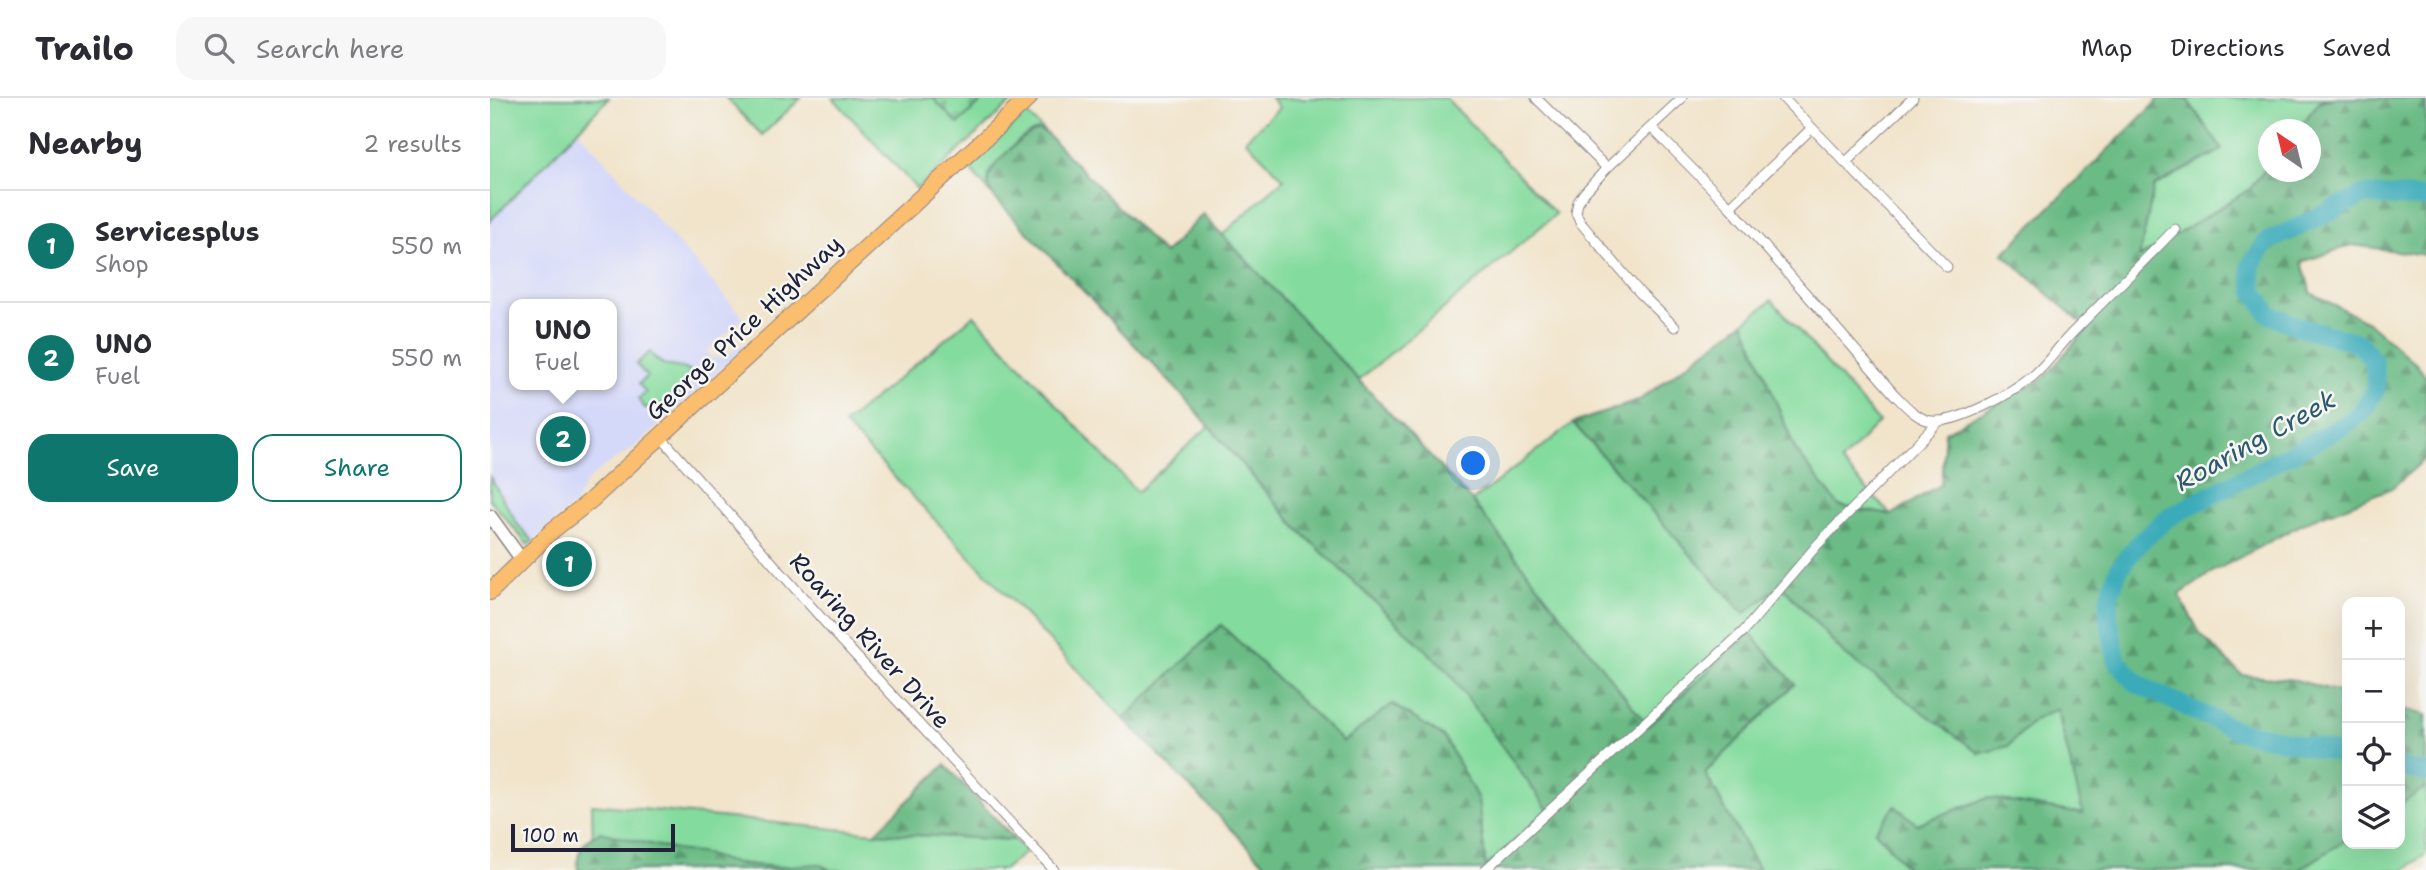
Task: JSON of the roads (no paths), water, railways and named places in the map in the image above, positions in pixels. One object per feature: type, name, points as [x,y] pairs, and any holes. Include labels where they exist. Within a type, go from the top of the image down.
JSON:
[{"type":"highway","name":"George Price Highway","points":[[490,592],[1029,98]]},
{"type":"street","points":[[1536,98],[1608,168]]},
{"type":"street","points":[[1675,327],[1640,293],[1580,222],[1576,213],[1578,202],[1608,168],[1682,98]]},
{"type":"street","points":[[1783,98],[1947,267]]},
{"type":"street","points":[[1845,163],[1913,98]]},
{"type":"street","points":[[1652,128],[1730,206],[1899,399],[1928,421],[1962,416],[2013,390],[2035,375],[2070,335],[2175,229]]},
{"type":"street","points":[[1730,206],[1812,128]]},
{"type":"street","points":[[1485,870],[1744,631],[1818,544],[1939,421]]},
{"type":"street","name":"Roaring River Drive","points":[[660,436],[831,629],[1055,870]]},
{"type":"street","points":[[490,516],[522,560]]},
{"type":"waterway","name":"Roaring Creek","points":[[2342,754],[2236,730],[2137,684],[2117,661],[2108,616],[2109,597],[2119,568],[2139,543],[2169,517],[2342,427],[2363,411],[2376,389],[2374,362],[2359,343],[2297,326],[2269,314],[2254,291],[2250,266],[2267,242],[2364,195],[2426,198]]},
{"type":"waterway","name":"Roaring Creek","points":[[2405,768],[2426,773]]},
{"type":"place","name":"UNO","points":[[563,439]]},
{"type":"place","name":"Servicesplus","points":[[569,564]]}]
